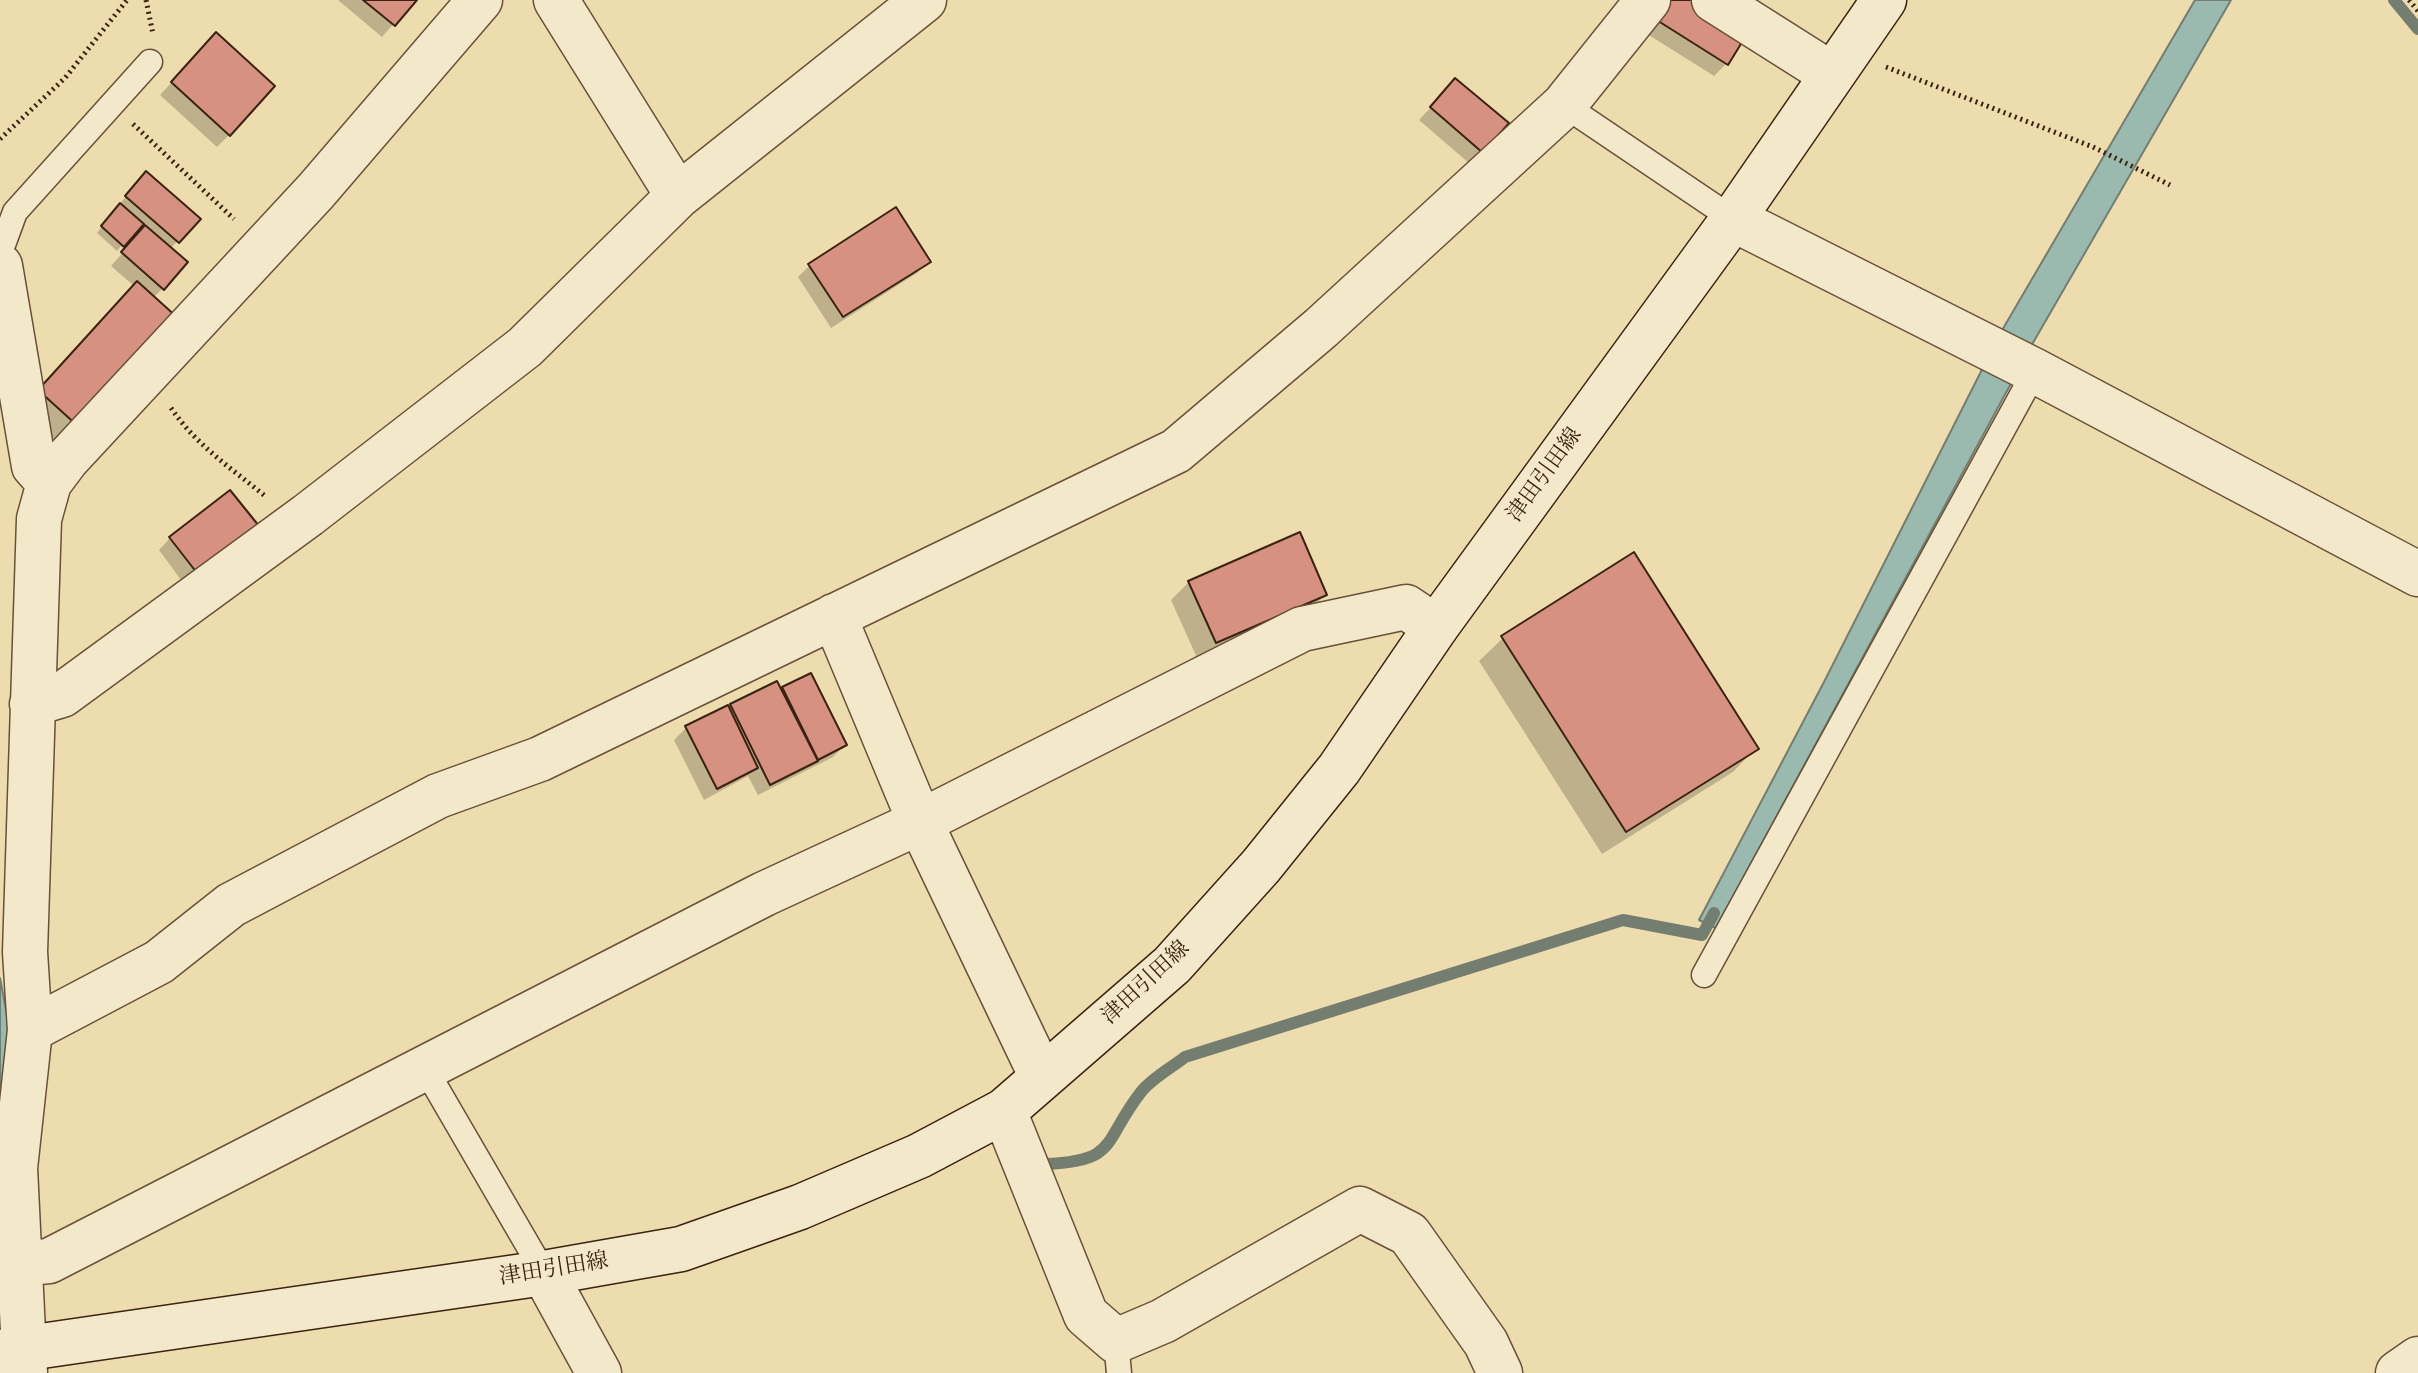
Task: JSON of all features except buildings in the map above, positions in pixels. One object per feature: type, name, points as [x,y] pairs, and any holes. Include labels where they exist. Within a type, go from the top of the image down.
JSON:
[{"type":"street","points":[[14,1357],[18,1264],[15,1168],[30,1030],[25,952],[39,519],[49,483],[67,459],[264,247],[480,0]]},
{"type":"street","points":[[556,0],[678,196]]},
{"type":"street","points":[[32,704],[62,695],[294,525],[525,347],[678,196],[924,0]]},
{"type":"street","points":[[30,1030],[159,962],[231,905],[438,796],[540,759],[1176,451],[1321,328],[1564,105],[1648,0]]},
{"type":"street","points":[[1714,0],[1838,64]]},
{"type":"street","name":"津田引田線","points":[[14,1357],[544,1273],[696,1244],[800,1207],[919,1156],[1004,1111],[1172,965],[1261,866],[1339,769],[1436,627],[1733,219],[1884,0]]},
{"type":"street","points":[[1733,219],[1985,345],[2418,574]]},
{"type":"street","points":[[0,266],[34,466],[49,483]]},
{"type":"street","points":[[18,1264],[49,1261],[764,894],[920,822],[1302,629],[1406,607],[1436,627]]},
{"type":"street","points":[[834,616],[920,822],[1042,1077]]},
{"type":"street","points":[[1004,1111],[1086,1315],[1118,1357],[1163,1321],[1360,1209],[1409,1234],[1486,1343],[1500,1373]]},
{"type":"street","points":[[544,1273],[599,1373]]},
{"type":"street","points":[[2398,1373],[2418,1359]]},
{"type":"lane","points":[[0,253],[15,212],[114,106],[150,62]]},
{"type":"lane","points":[[1564,105],[1733,219]]},
{"type":"lane","points":[[1704,975],[2035,371]]},
{"type":"lane","points":[[426,1070],[544,1273]]},
{"type":"path","points":[[0,139],[65,78],[127,0]]},
{"type":"path","points":[[2409,0],[2418,11]]},
{"type":"path","points":[[1838,64],[1927,81],[2093,147],[2170,185]]},
{"type":"path","points":[[114,106],[264,247]]},
{"type":"path","points":[[147,372],[184,428],[229,470],[263,494],[294,525]]},
{"type":"water","points":[[2195,0],[2231,0],[2034,341],[1716,928],[1699,920],[1824,682],[2001,332]]},
{"type":"water","points":[[0,978],[13,1047],[0,1192]]},
{"type":"waterway","points":[[2394,0],[2418,29]]},
{"type":"waterway","points":[[1045,1164],[1086,1159],[1098,1153],[1106,1146],[1145,1087],[1185,1057],[1623,920],[1702,935],[1714,913]]}]
